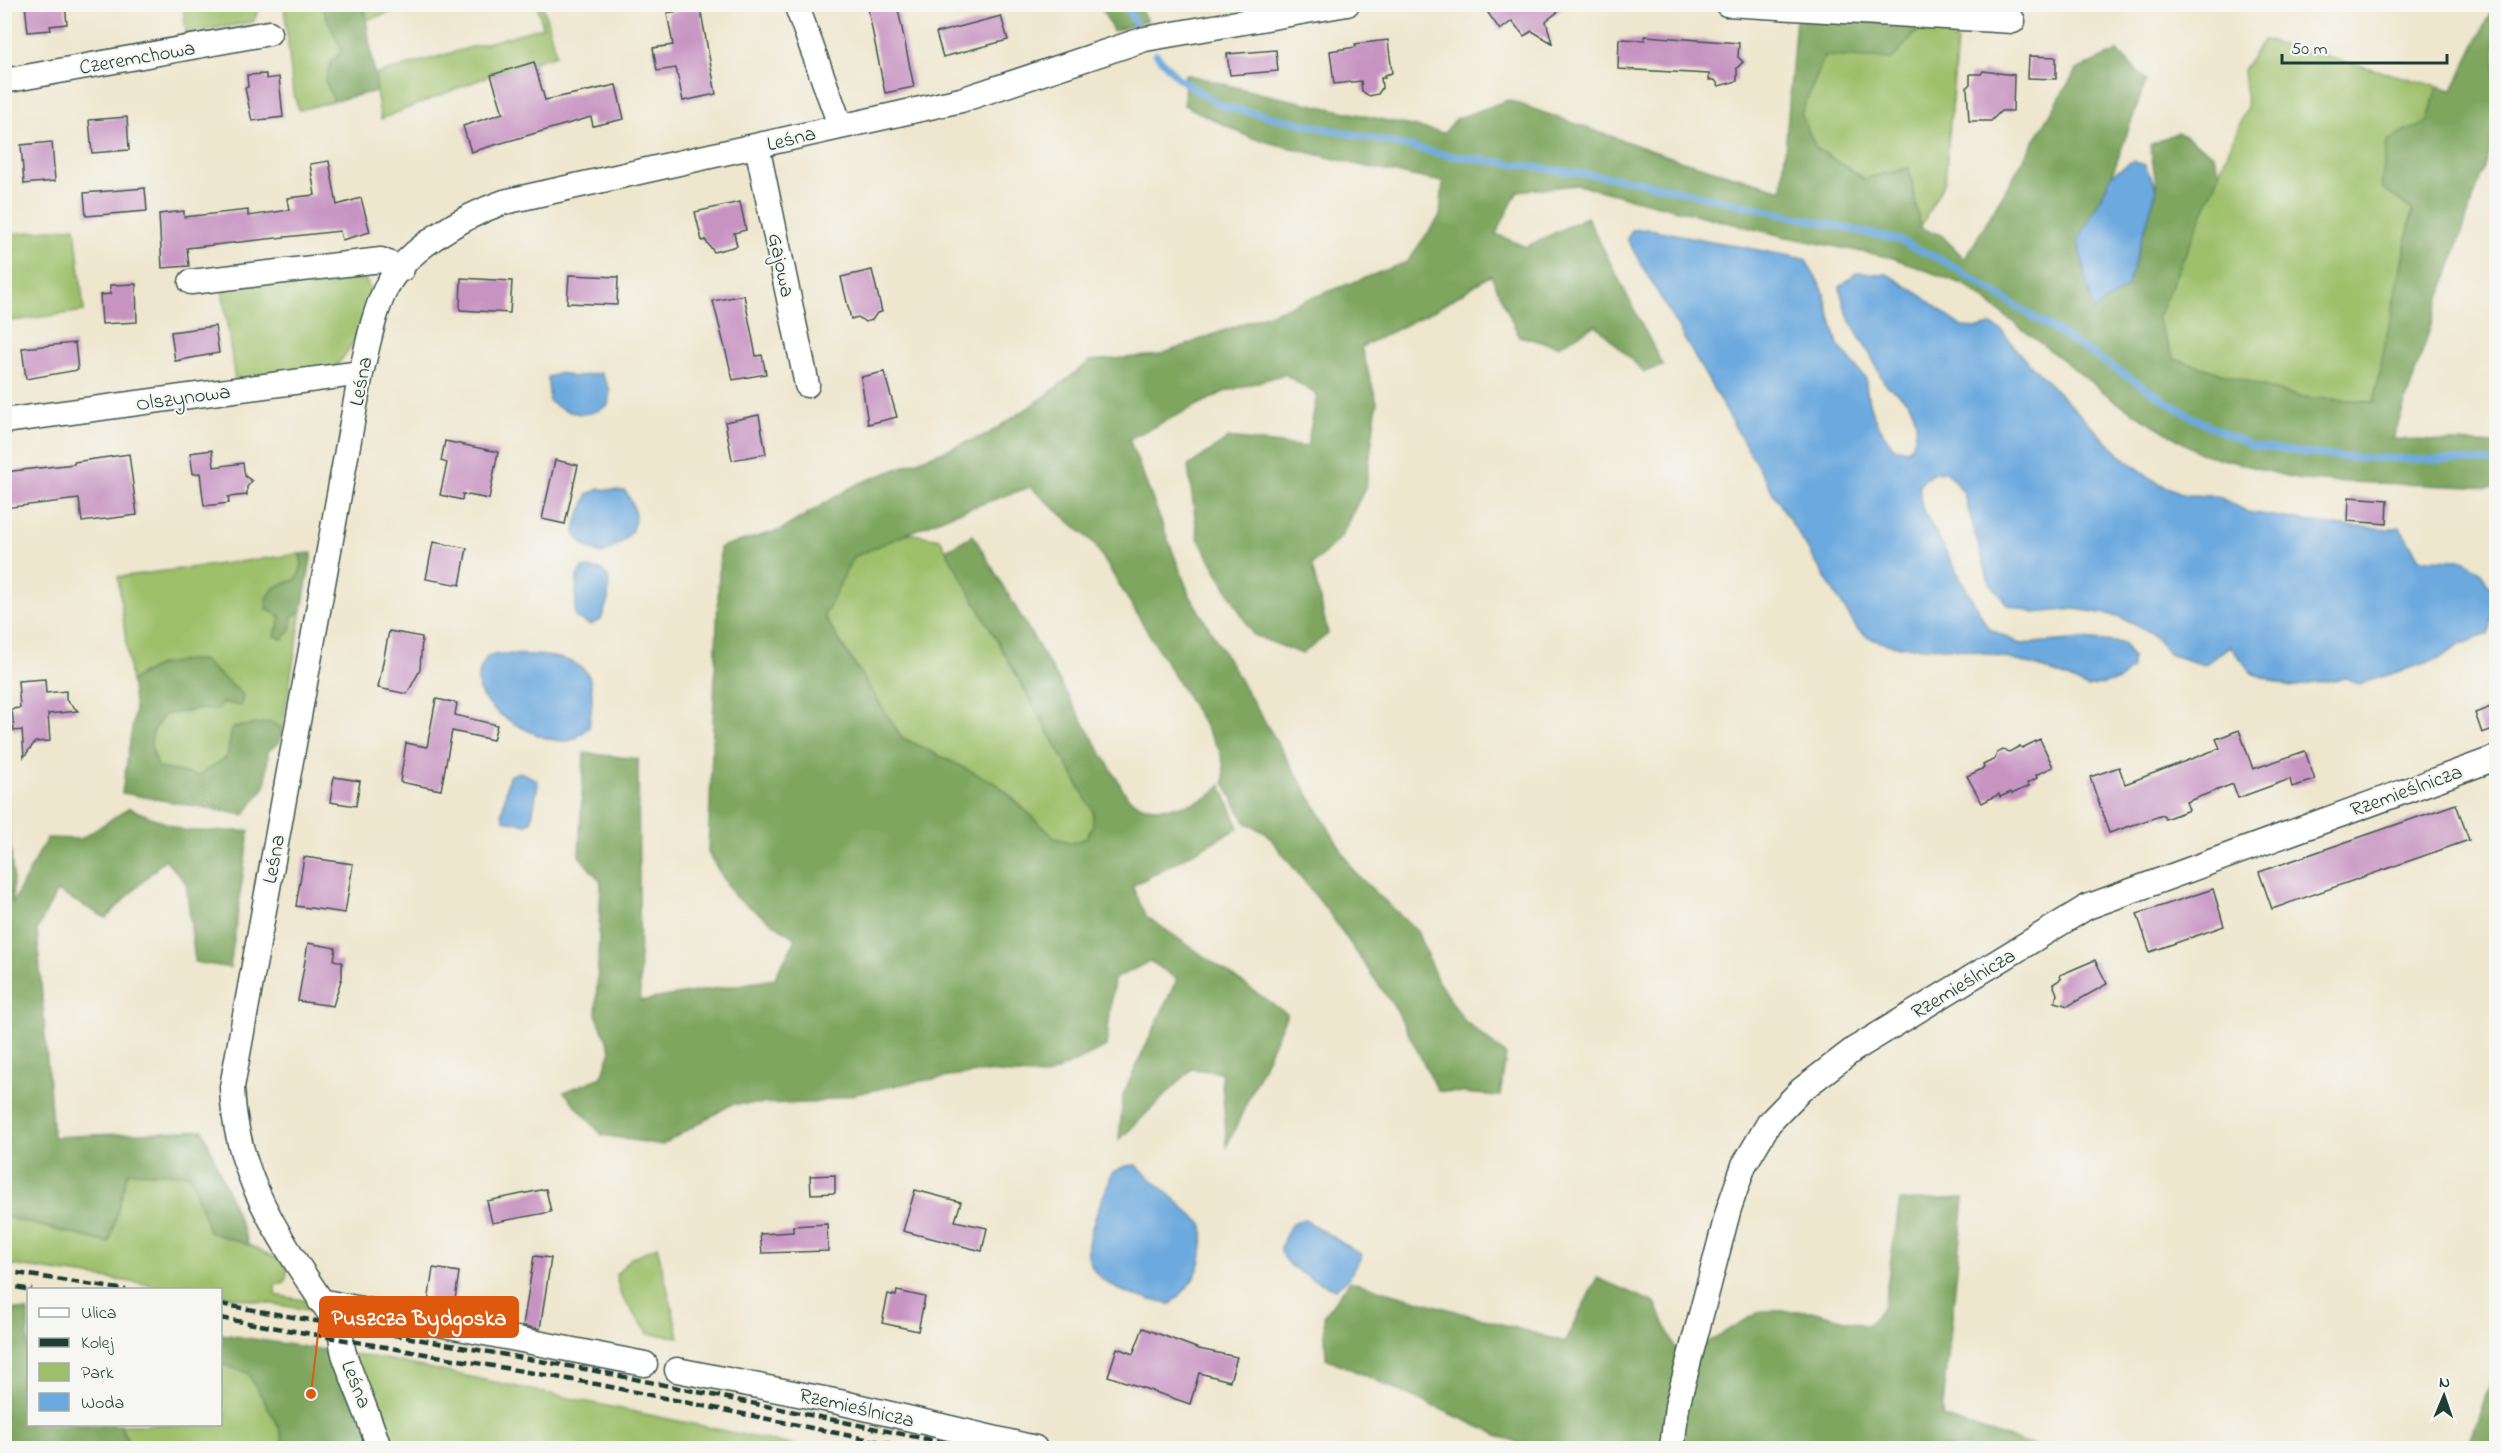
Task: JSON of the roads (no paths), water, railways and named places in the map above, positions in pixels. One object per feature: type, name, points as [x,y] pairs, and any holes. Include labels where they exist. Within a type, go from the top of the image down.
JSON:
[{"type":"street","points":[[796,4],[840,125]]},
{"type":"street","name":"Leśna","points":[[379,1449],[368,1411],[344,1353],[337,1324],[258,1200],[237,1134],[232,1087],[361,373],[372,327],[387,287],[402,269],[444,230],[487,208],[840,125],[961,100],[1145,39],[1347,4]]},
{"type":"street","points":[[1727,4],[2013,21]]},
{"type":"street","name":"Czeremchowa","points":[[4,81],[269,33]]},
{"type":"street","name":"Gajowa","points":[[757,146],[807,385]]},
{"type":"street","points":[[191,282],[381,260],[402,269]]},
{"type":"street","name":"Olszynowa","points":[[4,421],[361,373]]},
{"type":"street","name":"Rzemieślnicza","points":[[1672,1449],[1677,1406],[1736,1187],[1744,1166],[1769,1123],[1801,1090],[1853,1050],[2087,907],[2496,758]]},
{"type":"street","points":[[321,1300],[645,1364]]},
{"type":"street","name":"Rzemieślnicza","points":[[677,1370],[839,1402],[1035,1449]]},
{"type":"water","points":[[2132,161],[2145,165],[2157,189],[2127,287],[2093,311],[2078,242],[2112,175]]},
{"type":"water","points":[[1649,229],[1805,259],[1823,290],[1838,345],[1866,379],[1870,407],[1893,447],[1908,450],[1915,436],[1916,421],[1910,406],[1885,383],[1848,314],[1840,287],[1856,273],[1887,274],[1922,296],[1962,327],[1978,328],[1991,325],[2002,331],[2020,354],[2120,455],[2158,483],[2186,495],[2217,496],[2248,512],[2330,525],[2390,529],[2400,527],[2419,559],[2464,560],[2480,571],[2493,592],[2493,610],[2488,634],[2460,645],[2439,659],[2359,684],[2346,678],[2290,687],[2252,673],[2230,646],[2204,665],[2169,654],[2152,634],[2119,616],[2076,609],[2034,613],[2007,604],[1989,581],[1963,491],[1946,472],[1934,473],[1919,484],[1922,508],[1988,628],[2020,644],[2084,639],[2123,643],[2132,657],[2132,668],[2119,680],[2088,688],[2045,669],[2000,656],[1955,648],[1896,646],[1869,637],[1857,629],[1772,491],[1627,239],[1632,230]]},
{"type":"water","points":[[561,373],[573,377],[601,373],[610,390],[608,405],[586,414],[570,412],[556,406],[549,401],[548,377]]},
{"type":"water","points":[[600,489],[625,491],[631,502],[635,520],[628,536],[602,554],[581,542],[575,530],[588,494]]},
{"type":"water","points":[[583,568],[602,570],[609,579],[608,600],[601,620],[590,625],[575,617],[577,576]]},
{"type":"water","points":[[499,654],[550,656],[564,659],[584,671],[590,680],[592,692],[589,727],[572,740],[555,740],[529,731],[503,716],[484,698],[478,685],[481,668],[487,657]]},
{"type":"water","points":[[519,772],[536,779],[538,784],[531,822],[526,824],[504,820],[502,813],[509,776]]},
{"type":"water","points":[[1136,1165],[1203,1225],[1203,1249],[1198,1269],[1188,1286],[1171,1304],[1142,1298],[1113,1286],[1092,1268],[1088,1255],[1091,1230],[1112,1173],[1125,1166]]},
{"type":"water","points":[[1303,1219],[1362,1255],[1349,1278],[1335,1289],[1303,1274],[1282,1256],[1282,1244],[1292,1223]]},
{"type":"waterway","points":[[1125,4],[1135,23]]},
{"type":"waterway","points":[[1156,54],[1178,78],[1222,106],[1447,155],[1636,181],[1898,240],[1946,262],[2195,419],[2252,446],[2338,457],[2496,462]]},
{"type":"railway","points":[[4,1271],[113,1288]]},
{"type":"railway","points":[[4,1285],[27,1289]]},
{"type":"railway","points":[[222,1304],[596,1371],[970,1448]]},
{"type":"railway","points":[[222,1318],[596,1384],[910,1448]]},
{"type":"place","name":"Puszcza Bydgoska","points":[[311,1394]]}]
